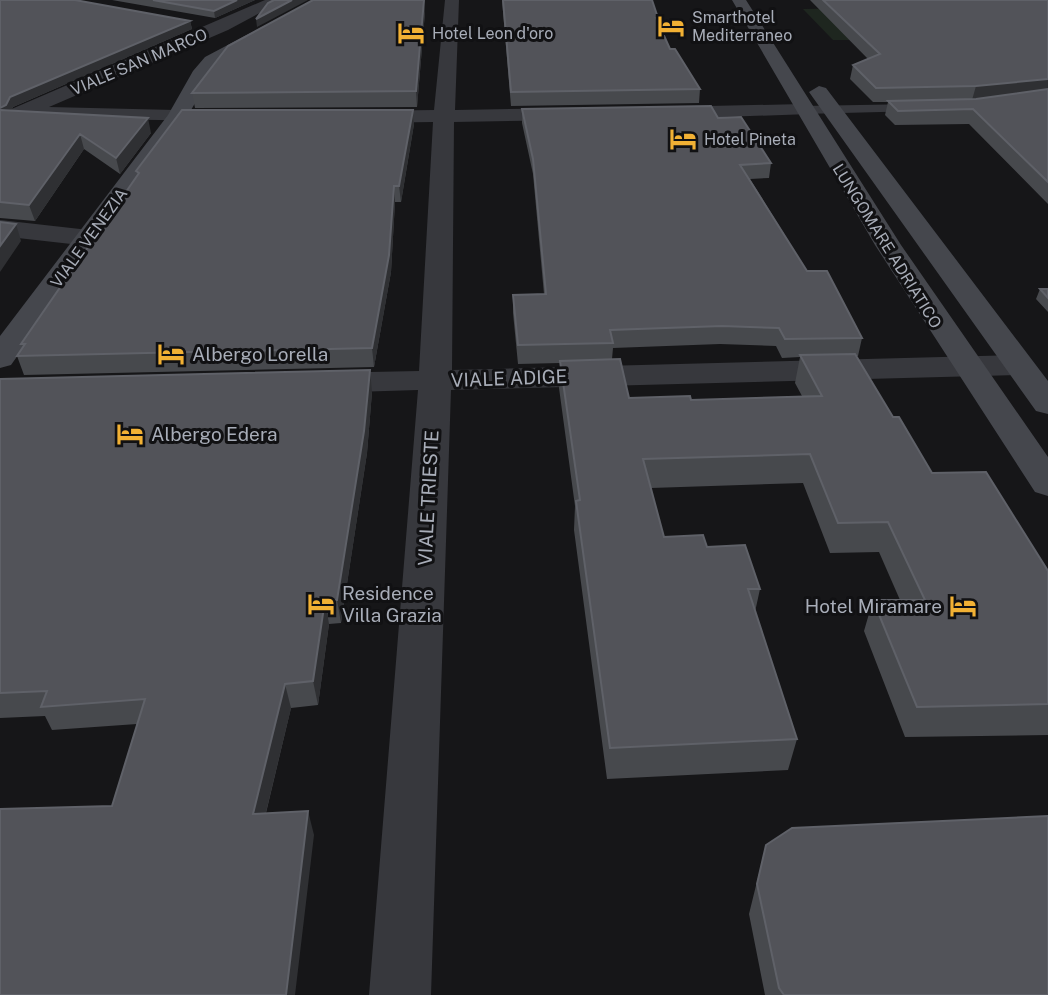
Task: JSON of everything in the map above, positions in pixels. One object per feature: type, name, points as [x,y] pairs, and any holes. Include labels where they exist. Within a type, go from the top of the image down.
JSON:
[{"type":"street","name":"VIALE SAN MARCO","points":[[0,121],[222,27],[277,0]]},
{"type":"street","name":"LUNGOMARE ADRIATICO","points":[[739,0],[803,110],[965,367],[1048,484]]},
{"type":"street","name":"LUNGOMARE ADRIATICO","points":[[762,0],[831,110],[1048,404]]},
{"type":"street","name":"VIALE TRIESTE","points":[[400,995],[435,381],[447,3]]},
{"type":"street","name":"VIALE SAN MARCO","points":[[177,117],[202,71],[211,61],[325,4]]},
{"type":"street","points":[[196,22],[222,27]]},
{"type":"street","points":[[0,98],[30,109],[237,118]]},
{"type":"street","points":[[642,113],[803,110]]},
{"type":"street","points":[[341,117],[602,114]]},
{"type":"street","name":"VIALE VENEZIA","points":[[0,358],[177,117]]},
{"type":"street","points":[[0,228],[89,238]]},
{"type":"street","name":"VIALE ADIGE","points":[[288,383],[1018,365]]},
{"type":"lane","points":[[803,110],[934,108]]},
{"type":"shaded area","points":[[860,8],[896,40],[833,40],[803,9]]},
{"type":"building","points":[[0,0],[75,0],[190,21],[10,97],[6,105],[0,108]]},
{"type":"building","points":[[153,0],[237,0],[214,11]]},
{"type":"building","points":[[274,0],[292,0],[256,19],[268,3]]},
{"type":"building","points":[[313,0],[424,0],[416,91],[192,93],[228,46]]},
{"type":"building","points":[[503,0],[652,0],[656,18],[670,49],[675,49],[700,89],[511,92]]},
{"type":"building","points":[[823,0],[1048,0],[1048,79],[976,86],[876,88],[853,65],[880,54]]},
{"type":"building","points":[[1048,89],[1048,182],[973,109],[898,111],[888,101],[976,99]]},
{"type":"building","points":[[711,106],[718,118],[741,117],[771,163],[740,165],[807,271],[827,271],[862,338],[785,339],[779,328],[722,326],[610,330],[613,343],[518,345],[513,295],[546,294],[533,159],[522,109]]},
{"type":"building","points":[[0,110],[148,118],[116,158],[80,134],[29,205],[0,202]]},
{"type":"building","points":[[182,110],[413,110],[399,186],[394,186],[389,255],[372,348],[17,356],[25,344],[21,344],[139,173],[136,171]]},
{"type":"building","points":[[0,222],[16,224],[0,246]]},
{"type":"building","points":[[1040,289],[1048,289],[1048,298]]},
{"type":"building","points":[[855,354],[893,417],[899,417],[932,473],[986,472],[1048,571],[1048,704],[917,707],[873,600],[925,600],[888,522],[838,523],[810,454],[643,459],[664,537],[703,535],[707,547],[745,545],[760,589],[748,589],[797,739],[610,748],[560,361],[620,359],[629,398],[690,396],[691,400],[822,396],[800,355]]},
{"type":"building","points":[[370,370],[364,431],[337,600],[325,600],[313,681],[285,684],[253,814],[308,811],[286,995],[0,995],[0,809],[112,806],[145,699],[41,707],[47,691],[0,693],[0,379]]},
{"type":"building","points":[[1048,816],[1048,995],[784,995],[779,988],[757,884],[766,845],[792,828]]},
{"type":"place","name":"Smarthotel Mediterraneo","points":[[671,26]]},
{"type":"place","name":"Hotel Leon d'oro","points":[[411,33]]},
{"type":"place","name":"Hotel Pineta","points":[[683,139]]},
{"type":"place","name":"Albergo Lorella","points":[[171,354]]},
{"type":"place","name":"Albergo Edera","points":[[130,434]]},
{"type":"place","name":"Residence Villa Grazia","points":[[321,604]]},
{"type":"place","name":"Hotel Miramare","points":[[963,606]]}]
